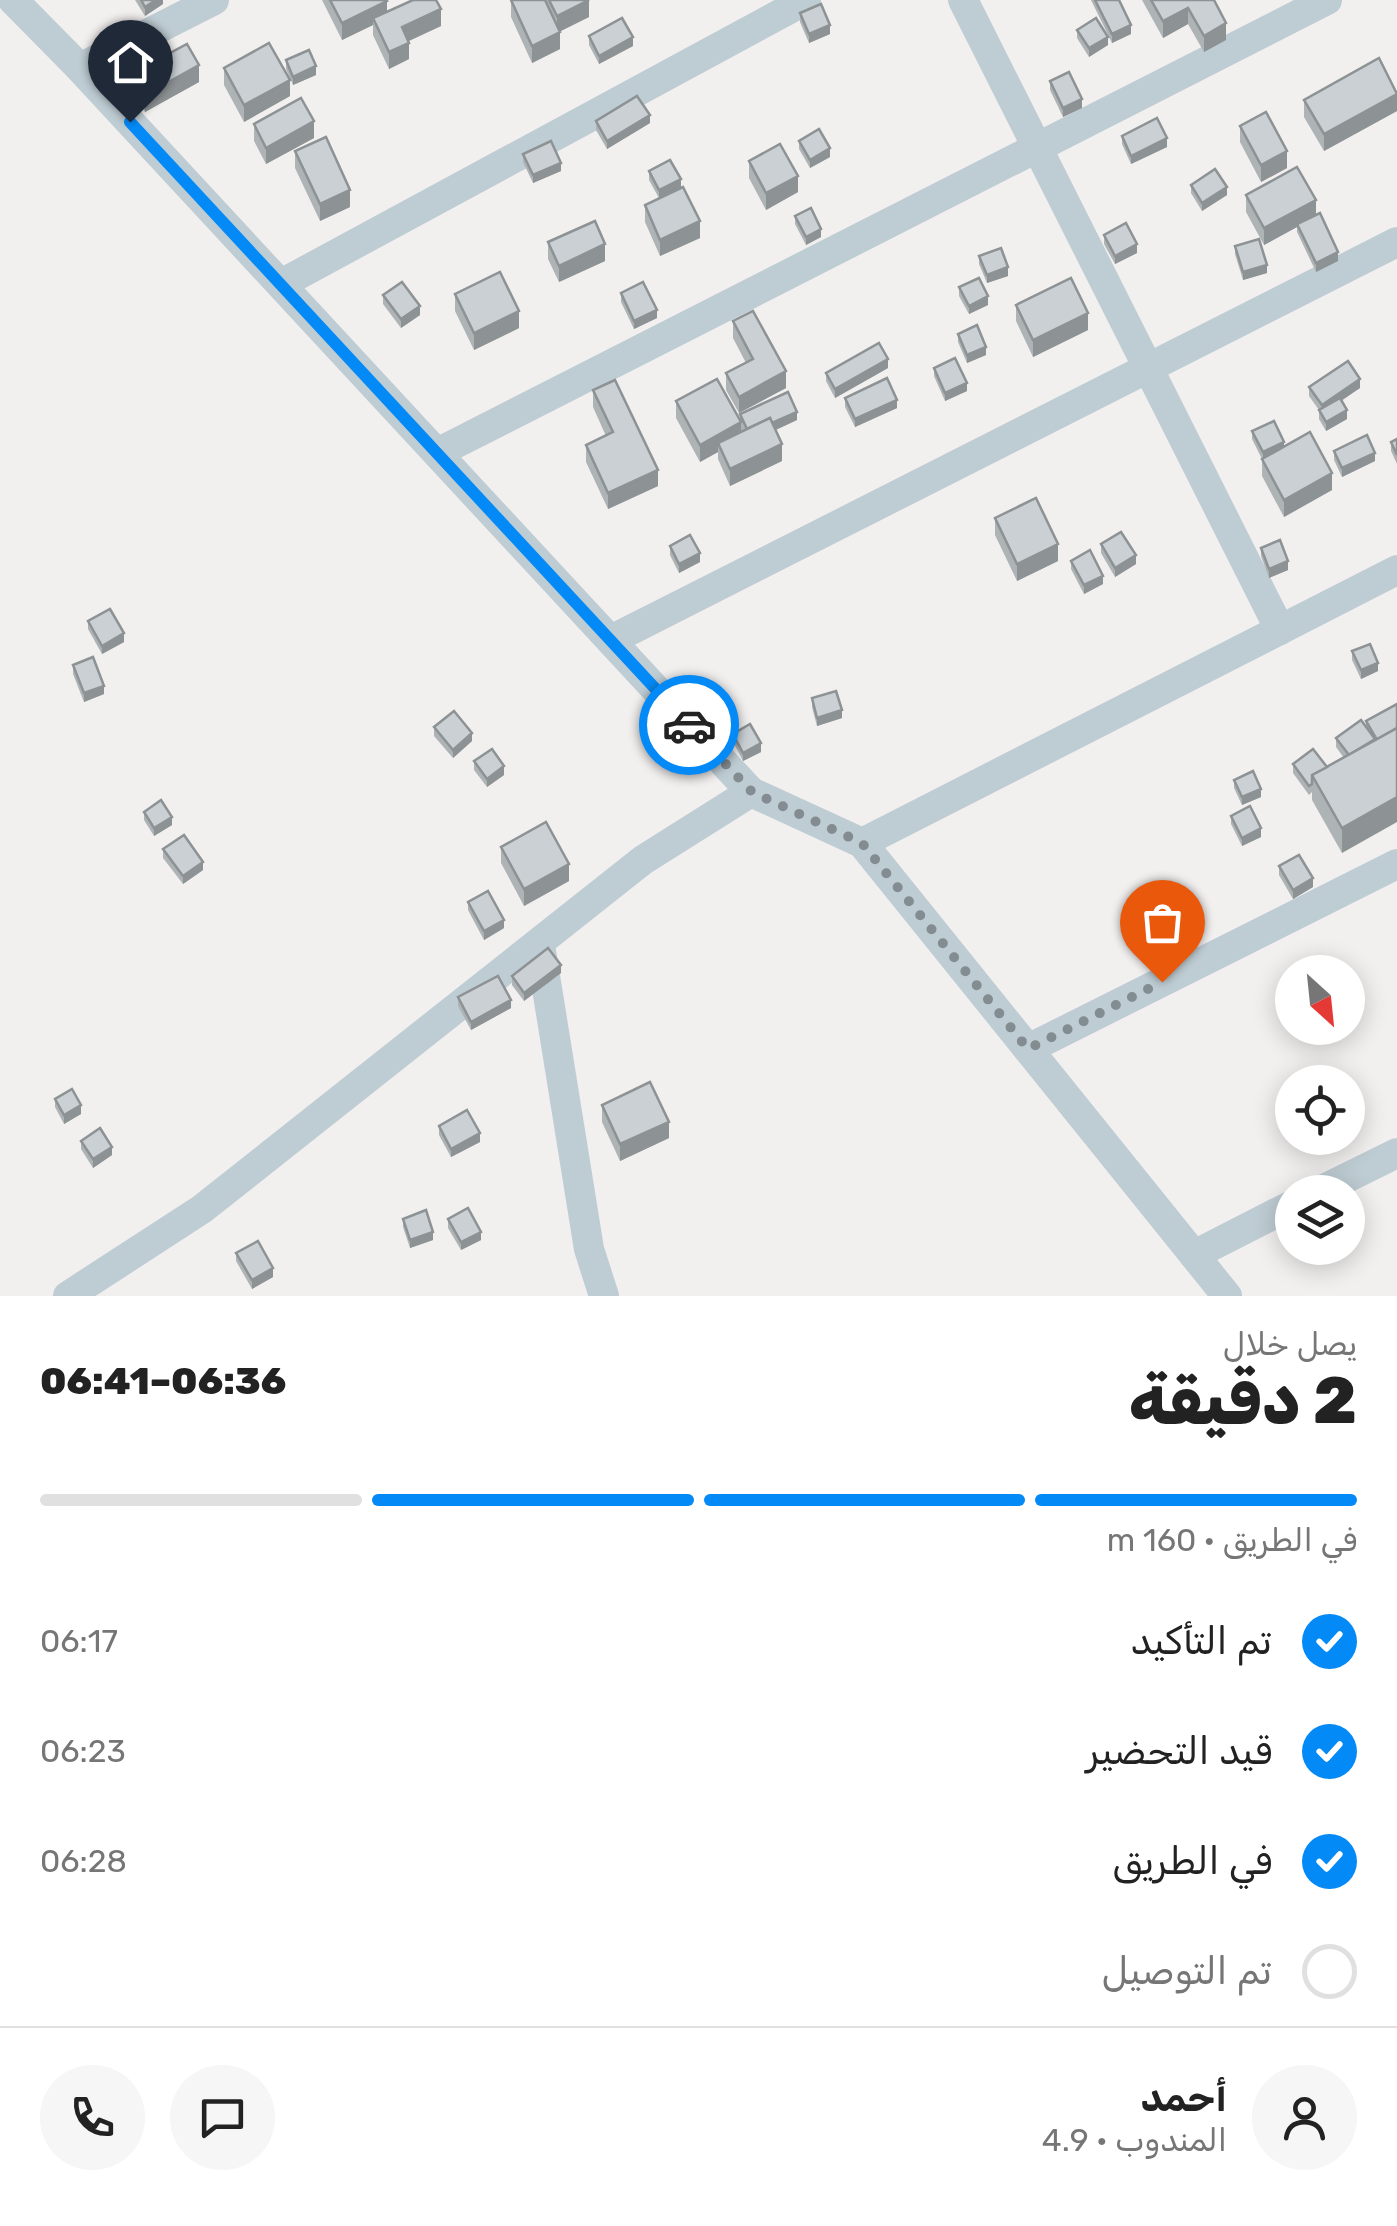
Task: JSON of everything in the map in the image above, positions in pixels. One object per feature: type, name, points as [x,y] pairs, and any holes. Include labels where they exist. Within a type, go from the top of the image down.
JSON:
[{"type":"street","points":[[13,0],[752,792],[862,843],[1226,1296]]},
{"type":"street","points":[[80,68],[214,0]]},
{"type":"street","points":[[281,284],[806,0]]},
{"type":"street","points":[[962,0],[1280,630]]},
{"type":"street","points":[[437,452],[1327,0]]},
{"type":"street","points":[[611,640],[1397,242]]},
{"type":"street","points":[[862,843],[1397,570]]},
{"type":"street","points":[[68,1296],[202,1209],[643,860],[752,792]]},
{"type":"street","points":[[1028,1049],[1397,864]]},
{"type":"street","points":[[540,942],[589,1248],[604,1296]]},
{"type":"street","points":[[1352,1175],[1397,1153]]},
{"type":"street","points":[[1194,1255],[1275,1214]]},
{"type":"building","points":[[330,0],[386,0],[387,1],[342,23]]},
{"type":"building","points":[[413,0],[436,0],[441,9],[402,27],[409,43],[389,52],[373,18]]},
{"type":"building","points":[[511,0],[545,0],[560,32],[532,46]]},
{"type":"building","points":[[549,0],[589,0],[557,16]]},
{"type":"building","points":[[1095,0],[1119,0],[1131,25],[1112,34]]},
{"type":"building","points":[[1151,0],[1214,0],[1226,23],[1204,36],[1188,8],[1163,21]]},
{"type":"building","points":[[821,4],[830,25],[809,34],[800,13]]},
{"type":"building","points":[[622,18],[633,37],[599,56],[589,36]]},
{"type":"building","points":[[1096,18],[1108,37],[1089,48],[1077,30]]},
{"type":"building","points":[[269,43],[290,80],[244,105],[224,68]]},
{"type":"building","points":[[187,44],[199,65],[145,95],[133,73]]},
{"type":"building","points":[[309,50],[316,66],[293,77],[286,60]]},
{"type":"building","points":[[1379,58],[1397,94],[1324,134],[1304,100]]},
{"type":"building","points":[[1069,72],[1082,99],[1063,108],[1050,81]]},
{"type":"building","points":[[637,96],[650,115],[607,141],[596,121]]},
{"type":"building","points":[[301,98],[314,121],[266,148],[254,124]]},
{"type":"building","points":[[1266,112],[1287,151],[1261,165],[1240,126]]},
{"type":"building","points":[[1157,118],[1167,138],[1131,156],[1122,136]]},
{"type":"building","points":[[819,129],[830,148],[810,160],[799,141]]},
{"type":"building","points":[[326,137],[350,190],[320,204],[295,151]]},
{"type":"building","points":[[551,141],[561,163],[533,175],[523,154]]},
{"type":"building","points":[[780,144],[798,176],[766,193],[749,161]]},
{"type":"building","points":[[670,160],[681,179],[659,190],[649,171]]},
{"type":"building","points":[[1297,167],[1316,200],[1264,228],[1246,195]]},
{"type":"building","points":[[1215,169],[1227,187],[1202,203],[1191,185]]},
{"type":"building","points":[[683,187],[700,221],[660,240],[645,205]]},
{"type":"building","points":[[811,208],[821,229],[806,237],[795,216]]},
{"type":"building","points":[[1320,213],[1338,252],[1316,263],[1297,224]]},
{"type":"building","points":[[595,221],[605,244],[559,266],[548,242]]},
{"type":"building","points":[[1126,223],[1137,244],[1115,256],[1104,235]]},
{"type":"building","points":[[1259,239],[1267,265],[1243,272],[1235,246]]},
{"type":"building","points":[[1001,248],[1008,267],[987,275],[979,256]]},
{"type":"building","points":[[500,272],[519,311],[474,333],[455,294]]},
{"type":"building","points":[[979,278],[988,296],[969,306],[959,287]]},
{"type":"building","points":[[1071,278],[1088,313],[1033,340],[1016,305]]},
{"type":"building","points":[[402,282],[420,306],[401,319],[383,295]]},
{"type":"building","points":[[643,282],[657,310],[634,321],[621,293]]},
{"type":"building","points":[[753,311],[786,371],[739,397],[726,373],[753,359],[733,321]]},
{"type":"building","points":[[977,325],[986,347],[967,355],[958,334]]},
{"type":"building","points":[[879,343],[888,359],[835,389],[826,373]]},
{"type":"building","points":[[955,358],[967,383],[945,393],[934,368]]},
{"type":"building","points":[[1348,361],[1360,379],[1322,405],[1309,387]]},
{"type":"building","points":[[887,378],[897,400],[855,419],[845,398]]},
{"type":"building","points":[[717,379],[741,422],[700,445],[676,401]]},
{"type":"building","points":[[615,380],[658,470],[608,493],[586,445],[613,432],[593,390]]},
{"type":"building","points":[[788,392],[797,412],[772,423],[770,418],[747,429],[740,414]]},
{"type":"building","points":[[1340,398],[1347,410],[1326,422],[1319,410]]},
{"type":"building","points":[[770,418],[782,444],[730,469],[718,443]]},
{"type":"building","points":[[1274,421],[1284,442],[1263,452],[1252,431]]},
{"type":"building","points":[[1310,432],[1332,473],[1284,500],[1262,459]]},
{"type":"building","points":[[1367,435],[1375,453],[1342,468],[1334,451]]},
{"type":"building","points":[[1036,498],[1058,544],[1017,564],[995,518]]},
{"type":"building","points":[[1121,532],[1136,555],[1115,568],[1101,544]]},
{"type":"building","points":[[690,535],[700,553],[679,564],[670,546]]},
{"type":"building","points":[[1280,540],[1288,561],[1269,569],[1261,548]]},
{"type":"building","points":[[1090,550],[1103,576],[1084,585],[1071,561]]},
{"type":"building","points":[[110,609],[124,633],[102,646],[88,621]]},
{"type":"building","points":[[1370,644],[1378,663],[1361,670],[1352,651]]},
{"type":"building","points":[[93,657],[104,686],[84,693],[73,665]]},
{"type":"building","points":[[836,691],[842,710],[817,718],[812,698]]},
{"type":"building","points":[[1397,704],[1397,728],[1377,740],[1366,721]]},
{"type":"building","points":[[454,711],[472,733],[453,750],[434,727]]},
{"type":"building","points":[[1361,720],[1375,739],[1349,755],[1336,738]]},
{"type":"building","points":[[750,724],[761,743],[743,753],[733,734]]},
{"type":"building","points":[[1397,728],[1397,797],[1342,828],[1312,775]]},
{"type":"building","points":[[492,749],[504,766],[487,779],[474,761]]},
{"type":"building","points":[[1313,749],[1327,767],[1312,775],[1309,786],[1293,764]]},
{"type":"building","points":[[1253,771],[1261,789],[1242,797],[1234,780]]},
{"type":"building","points":[[161,800],[172,817],[154,828],[144,812]]},
{"type":"building","points":[[1250,806],[1261,828],[1242,838],[1231,816]]},
{"type":"building","points":[[546,822],[569,864],[524,889],[501,847]]},
{"type":"building","points":[[184,835],[203,862],[183,876],[163,849]]},
{"type":"building","points":[[1299,855],[1313,878],[1293,890],[1279,866]]},
{"type":"building","points":[[488,891],[504,920],[484,931],[468,902]]},
{"type":"building","points":[[548,948],[561,965],[524,993],[512,976]]},
{"type":"building","points":[[498,976],[511,1000],[471,1022],[458,997]]},
{"type":"building","points":[[650,1082],[669,1122],[620,1144],[602,1105]]},
{"type":"building","points":[[72,1089],[81,1105],[64,1115],[55,1099]]},
{"type":"building","points":[[467,1110],[480,1133],[451,1149],[439,1126]]},
{"type":"building","points":[[100,1128],[112,1147],[93,1159],[81,1141]]},
{"type":"building","points":[[468,1208],[481,1232],[461,1242],[448,1219]]},
{"type":"building","points":[[426,1210],[433,1232],[410,1240],[403,1219]]},
{"type":"building","points":[[258,1241],[273,1268],[252,1280],[236,1253]]},
{"type":"way so far","points":[[689,725],[752,792],[862,843],[1028,1049],[1162,982]]},
{"type":"route","points":[[130,122],[689,725]]}]
